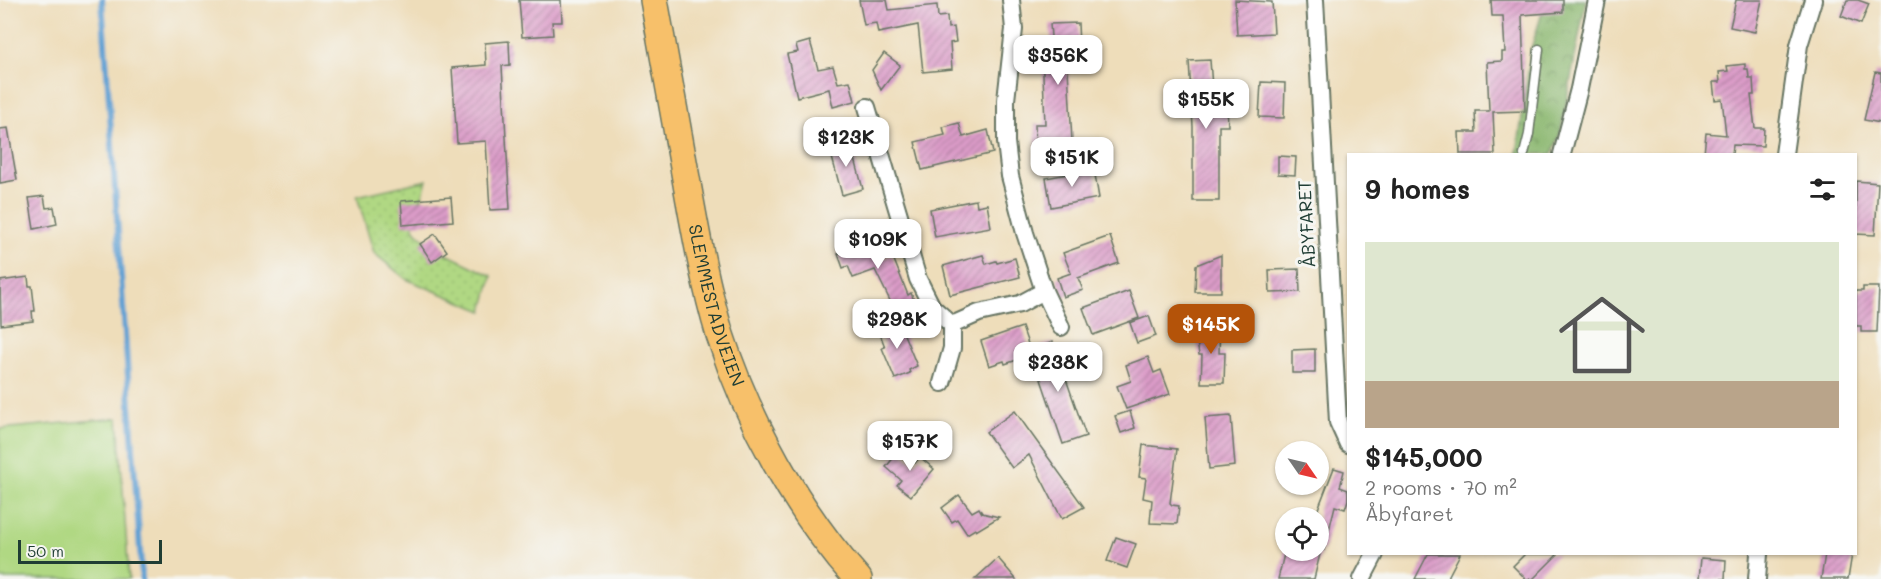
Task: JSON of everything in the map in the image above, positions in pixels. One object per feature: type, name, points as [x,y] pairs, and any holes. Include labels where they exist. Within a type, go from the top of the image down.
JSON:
[{"type":"main road","name":"SLEMMESTADVEIEN","points":[[654,0],[699,252],[721,336],[745,399],[771,453],[807,513],[858,579]]},
{"type":"street","points":[[1011,0],[1014,29],[1006,100],[1006,142],[1010,176],[1044,291],[1061,327]]},
{"type":"street","name":"ÅBYFARET","points":[[1315,0],[1338,422],[1347,442]]},
{"type":"street","points":[[1562,153],[1579,89],[1597,0]]},
{"type":"street","points":[[1784,153],[1799,45],[1813,0]]},
{"type":"street","points":[[867,107],[918,279],[932,307],[952,325],[952,348],[942,383]]},
{"type":"street","points":[[952,325],[979,313],[1020,304],[1044,291]]},
{"type":"street","points":[[1362,579],[1374,555]]},
{"type":"street","points":[[1757,579],[1759,555]]},
{"type":"lane","points":[[1524,153],[1539,49]]},
{"type":"green space","points":[[1546,0],[1586,0],[1560,135],[1552,153],[1517,153],[1531,49]]},
{"type":"green space","points":[[427,180],[413,228],[434,248],[492,276],[483,311],[406,279],[374,253],[357,196]]},
{"type":"green space","points":[[118,418],[129,579],[0,579],[0,429]]},
{"type":"building","points":[[519,0],[561,0],[562,22],[552,22],[553,35],[522,37]]},
{"type":"building","points":[[859,0],[887,0],[889,10],[937,5],[938,17],[947,16],[948,28],[954,27],[956,42],[950,43],[952,69],[923,72],[918,25],[878,33],[876,23],[864,25]]},
{"type":"building","points":[[1235,0],[1272,2],[1274,33],[1237,35]]},
{"type":"building","points":[[1491,0],[1563,0],[1563,12],[1522,15],[1525,111],[1493,112],[1495,153],[1460,153],[1459,132],[1476,132],[1475,111],[1489,111],[1487,62],[1502,61],[1502,52],[1505,52],[1503,16],[1492,16]]},
{"type":"building","points":[[1736,0],[1762,0],[1755,32],[1730,27]]},
{"type":"building","points":[[1847,0],[1858,0],[1869,4],[1861,24],[1841,16]]},
{"type":"building","points":[[1078,23],[1080,68],[1068,69],[1072,141],[1056,142],[1057,150],[1036,151],[1035,124],[1045,124],[1042,50],[1052,50],[1050,24]]},
{"type":"building","points":[[509,41],[510,65],[502,66],[510,209],[490,210],[486,141],[457,143],[452,68],[486,65],[485,43]]},
{"type":"building","points":[[810,41],[818,69],[833,66],[838,83],[850,81],[855,101],[833,107],[829,89],[797,97],[787,54],[798,52],[796,45]]},
{"type":"building","points":[[884,53],[900,65],[881,90],[872,70]]},
{"type":"building","points":[[1210,60],[1212,87],[1226,87],[1228,126],[1219,126],[1219,201],[1193,201],[1193,127],[1189,61]]},
{"type":"building","points":[[1745,64],[1749,78],[1753,78],[1754,95],[1751,95],[1755,128],[1764,128],[1763,146],[1733,145],[1732,153],[1704,153],[1706,133],[1726,135],[1722,99],[1715,100],[1713,82],[1720,82],[1719,72],[1728,71],[1727,66]]},
{"type":"building","points":[[1875,72],[1881,73],[1881,123],[1864,120]]},
{"type":"building","points":[[1261,82],[1285,83],[1284,118],[1259,117]]},
{"type":"building","points":[[959,123],[963,137],[988,130],[993,153],[922,170],[915,142],[945,135],[943,127]]},
{"type":"building","points":[[8,128],[17,180],[0,183],[0,129]]},
{"type":"building","points":[[850,140],[863,189],[842,195],[829,146]]},
{"type":"building","points":[[1278,156],[1296,157],[1295,175],[1278,174]]},
{"type":"building","points":[[1094,169],[1099,198],[1051,207],[1046,178]]},
{"type":"building","points":[[1857,181],[1878,183],[1875,235],[1857,234]]},
{"type":"building","points":[[44,196],[46,208],[54,207],[57,224],[34,229],[29,198]]},
{"type":"building","points":[[451,197],[453,221],[403,225],[401,201]]},
{"type":"building","points":[[976,200],[977,206],[987,204],[991,227],[935,237],[930,209]]},
{"type":"building","points":[[871,224],[884,258],[892,255],[908,295],[911,293],[919,313],[900,321],[875,270],[853,278],[848,266],[843,268],[838,254],[854,247],[849,233]]},
{"type":"building","points":[[435,234],[447,251],[432,262],[420,244]]},
{"type":"building","points":[[1110,236],[1119,263],[1078,278],[1083,290],[1063,297],[1057,278],[1071,273],[1063,253]]},
{"type":"building","points":[[983,255],[986,264],[1015,258],[1020,277],[950,295],[943,266]]},
{"type":"building","points":[[1221,255],[1221,292],[1195,292],[1196,265]]},
{"type":"building","points":[[1299,269],[1300,292],[1270,293],[1269,270]]},
{"type":"building","points":[[28,277],[29,286],[32,286],[35,311],[32,311],[33,321],[1,325],[0,281]]},
{"type":"building","points":[[1863,287],[1879,287],[1877,332],[1861,332],[1861,326],[1857,326],[1857,291],[1863,291]]},
{"type":"building","points":[[1129,291],[1139,318],[1093,335],[1083,308]]},
{"type":"building","points":[[1149,316],[1156,336],[1137,343],[1130,323]]},
{"type":"building","points":[[898,320],[917,366],[909,370],[910,373],[895,379],[882,348],[885,347],[880,334],[885,332],[883,326]]},
{"type":"building","points":[[1197,326],[1220,326],[1219,353],[1225,353],[1224,383],[1201,383],[1202,355],[1199,355]]},
{"type":"building","points":[[1022,327],[1032,355],[1005,364],[1004,361],[989,366],[981,341]]},
{"type":"building","points":[[1053,342],[1086,436],[1063,444],[1031,350]]},
{"type":"building","points":[[1315,349],[1315,373],[1292,373],[1292,350]]},
{"type":"building","points":[[1148,357],[1154,373],[1161,370],[1170,394],[1126,409],[1117,386],[1131,381],[1126,365]]},
{"type":"building","points":[[1015,411],[1084,507],[1062,519],[1029,455],[1012,468],[986,432]]},
{"type":"building","points":[[1130,411],[1135,428],[1121,433],[1115,416]]},
{"type":"building","points":[[1231,416],[1235,466],[1209,469],[1205,418]]},
{"type":"building","points":[[1143,445],[1177,449],[1170,503],[1179,506],[1177,524],[1150,523],[1152,500],[1143,498],[1146,478],[1139,477]]},
{"type":"building","points":[[899,451],[915,463],[920,457],[934,469],[911,496],[897,485],[901,480],[886,467]]},
{"type":"building","points":[[1334,468],[1344,471],[1340,487],[1347,490],[1345,509],[1335,506],[1329,530],[1329,507],[1319,507],[1323,495],[1329,495],[1329,481]]},
{"type":"building","points":[[959,495],[972,512],[979,508],[982,513],[999,517],[967,534],[957,519],[952,522],[942,508]]},
{"type":"building","points":[[1116,537],[1136,544],[1127,568],[1107,561]]},
{"type":"building","points":[[1427,555],[1459,555],[1447,579],[1415,579]]},
{"type":"building","points":[[1524,555],[1557,555],[1533,579],[1526,579],[1513,566]]},
{"type":"building","points":[[1825,555],[1852,555],[1848,579],[1821,579]]},
{"type":"building","points":[[998,558],[1016,579],[975,579]]},
{"type":"building","points":[[1701,558],[1726,560],[1725,579],[1699,579]]},
{"type":"building","points":[[1282,561],[1318,561],[1314,579],[1278,579]]},
{"type":"waterway","points":[[102,0],[142,579]]}]
